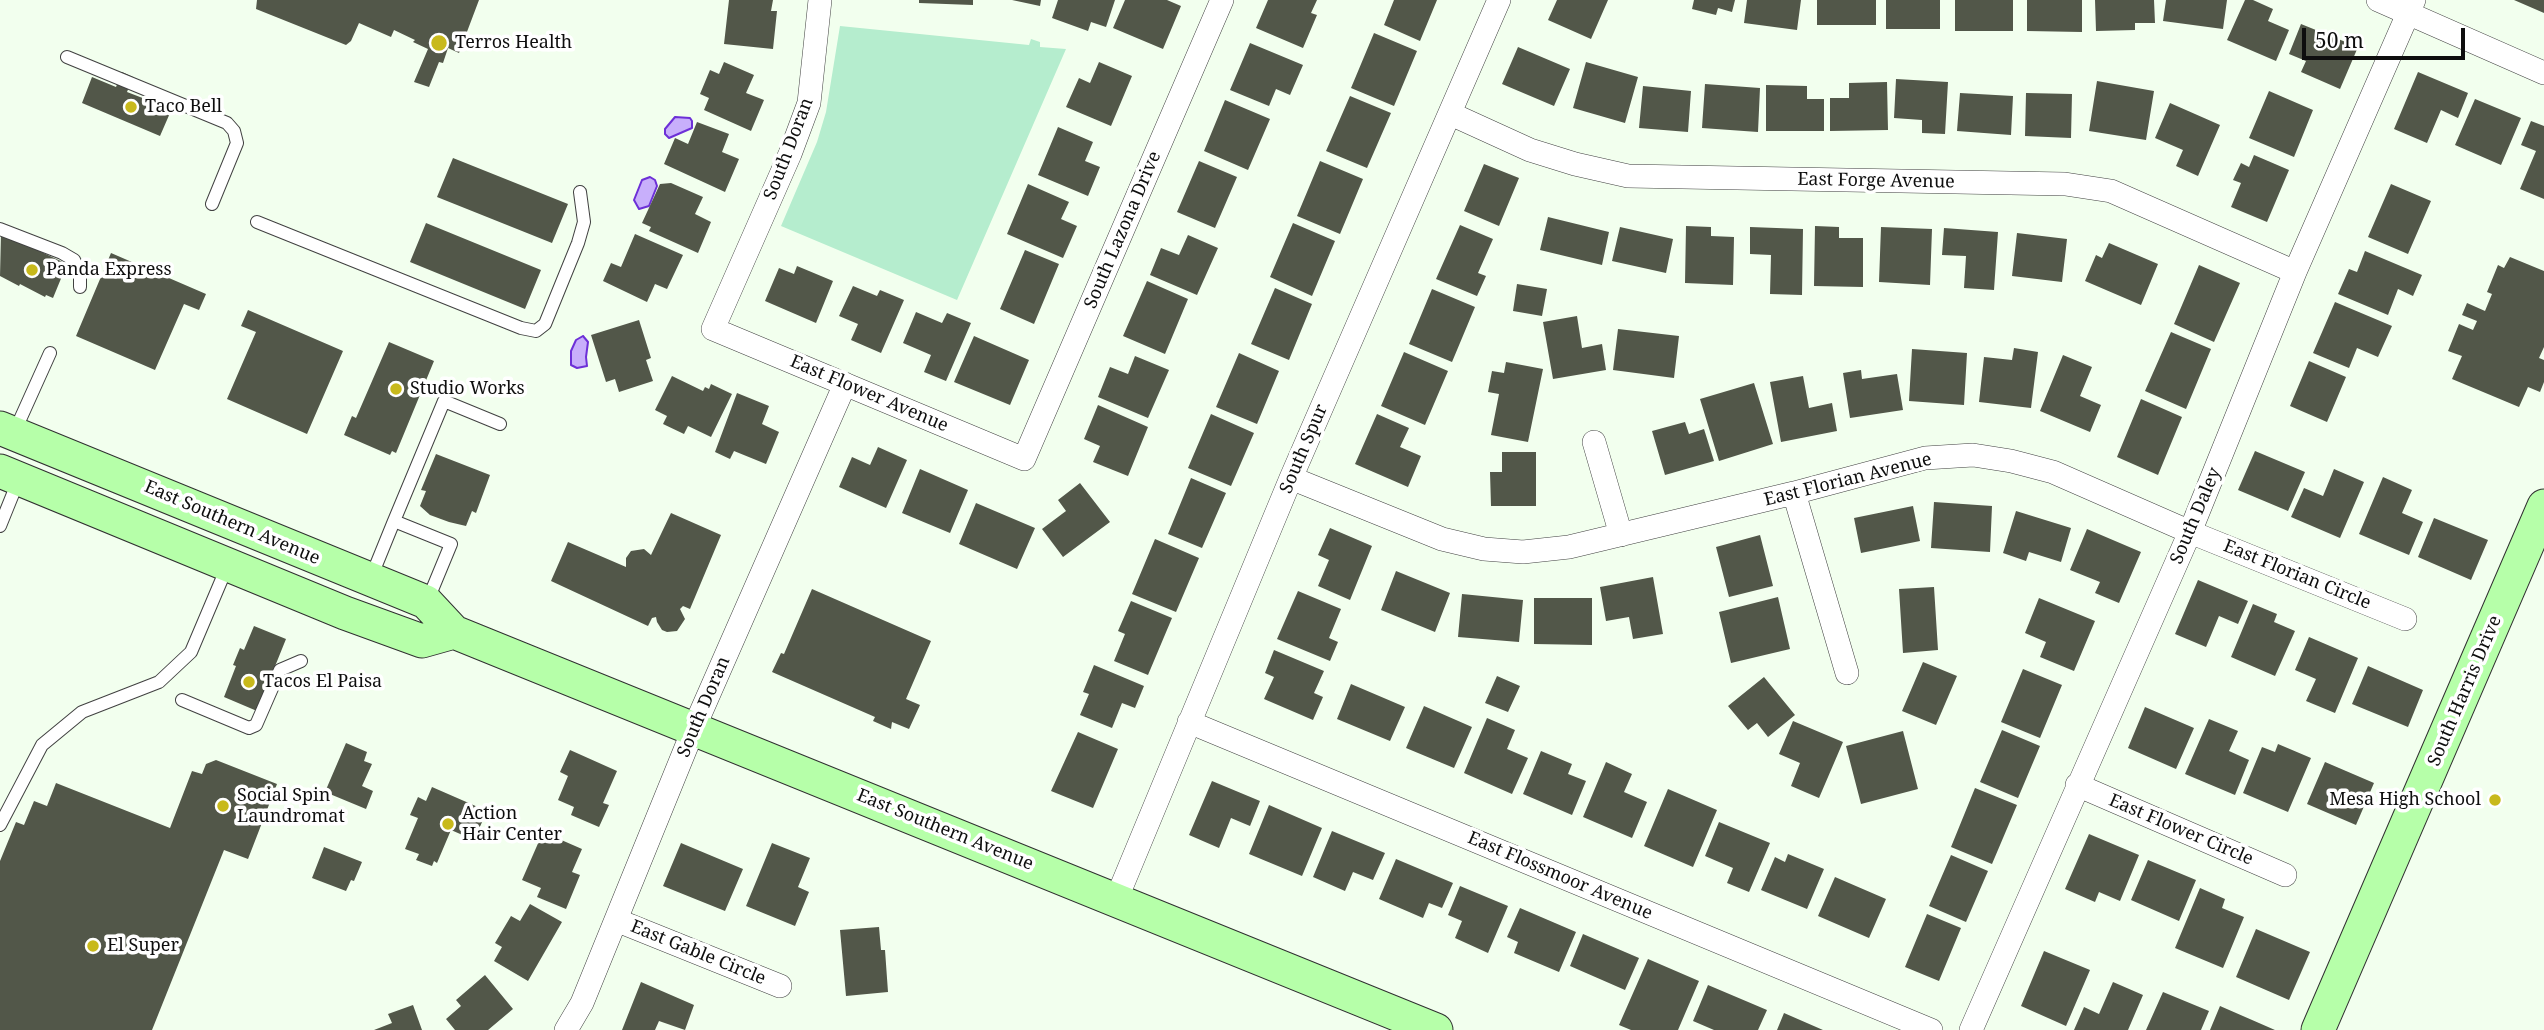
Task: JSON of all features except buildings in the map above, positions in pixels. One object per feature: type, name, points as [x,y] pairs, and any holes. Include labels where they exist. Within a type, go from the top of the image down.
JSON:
[{"type":"main road","name":"East Southern Avenue","points":[[7,430],[426,603],[454,632],[1428,1029]]},
{"type":"main road","points":[[10,475],[345,613],[422,641],[454,632]]},
{"type":"main road","name":"South Harris Drive","points":[[2318,1030],[2544,506]]},
{"type":"main road","points":[[228,565],[231,559],[244,555],[266,558],[341,581],[370,580]]},
{"type":"street","name":"South Doran","points":[[713,329],[790,154],[809,103],[820,0]]},
{"type":"street","name":"South Lazona Drive","points":[[1024,459],[1222,0]]},
{"type":"street","name":"South Spur","points":[[1116,900],[1292,478],[1499,0]]},
{"type":"street","points":[[2378,0],[2411,7],[2544,73]]},
{"type":"street","name":"South Daley","points":[[1972,1030],[2190,532],[2295,272],[2411,7]]},
{"type":"street","name":"East Forge Avenue","points":[[1451,114],[1530,150],[1628,176],[2065,184],[2111,191],[2295,272]]},
{"type":"street","name":"East Flower Avenue","points":[[713,329],[1024,459]]},
{"type":"street","name":"South Doran","points":[[566,1030],[582,1003],[694,729],[845,384]]},
{"type":"street","points":[[1594,442],[1621,534]]},
{"type":"street","name":"East Florian Avenue","points":[[1292,478],[1442,538],[1484,549],[1523,552],[1558,548],[1621,534],[1794,493],[1925,458],[1973,455],[2053,472],[2190,532]]},
{"type":"street","points":[[1794,493],[1847,673]]},
{"type":"street","name":"East Florian Circle","points":[[2190,532],[2405,619]]},
{"type":"street","name":"East Flossmoor Avenue","points":[[1189,722],[1931,1030]]},
{"type":"street","name":"East Flower Circle","points":[[2077,785],[2285,875]]},
{"type":"street","name":"East Gable Circle","points":[[616,920],[780,986]]},
{"type":"lane","points":[[67,57],[227,123],[234,131],[237,143],[212,204]]},
{"type":"lane","points":[[257,222],[521,328],[536,331],[545,324],[578,243],[584,222],[580,192]]},
{"type":"lane","points":[[0,229],[74,260],[80,272],[80,287]]},
{"type":"lane","points":[[7,430],[50,353]]},
{"type":"lane","points":[[370,580],[444,401],[500,424]]},
{"type":"lane","points":[[0,526],[10,475]]},
{"type":"lane","points":[[394,521],[451,544],[426,603]]},
{"type":"lane","points":[[0,825],[43,745],[82,712],[159,682],[191,652],[228,565]]},
{"type":"lane","points":[[182,700],[249,728],[256,725],[280,670],[301,661]]},
{"type":"green space","points":[[840,26],[1029,45],[1031,39],[1040,42],[1040,47],[1066,49],[957,300],[781,226],[817,142],[826,112]]},
{"type":"shaded area","points":[[675,117],[690,118],[692,128],[669,138],[665,129]]},
{"type":"shaded area","points":[[650,177],[655,180],[657,186],[649,206],[639,209],[634,200],[642,180]]},
{"type":"shaded area","points":[[583,336],[588,342],[587,366],[577,368],[571,365],[571,351],[576,340]]},
{"type":"place","name":"Terros Health","points":[[439,43]]},
{"type":"place","name":"Taco Bell","points":[[131,107]]},
{"type":"place","name":"Panda Express","points":[[32,270]]},
{"type":"place","name":"Studio Works","points":[[396,389]]},
{"type":"place","name":"Tacos El Paisa","points":[[249,682]]},
{"type":"place","name":"Mesa High School","points":[[2495,800]]},
{"type":"place","name":"Social Spin Laundromat","points":[[223,806]]},
{"type":"place","name":"Action Hair Center","points":[[448,824]]},
{"type":"place","name":"El Super","points":[[93,946]]}]
